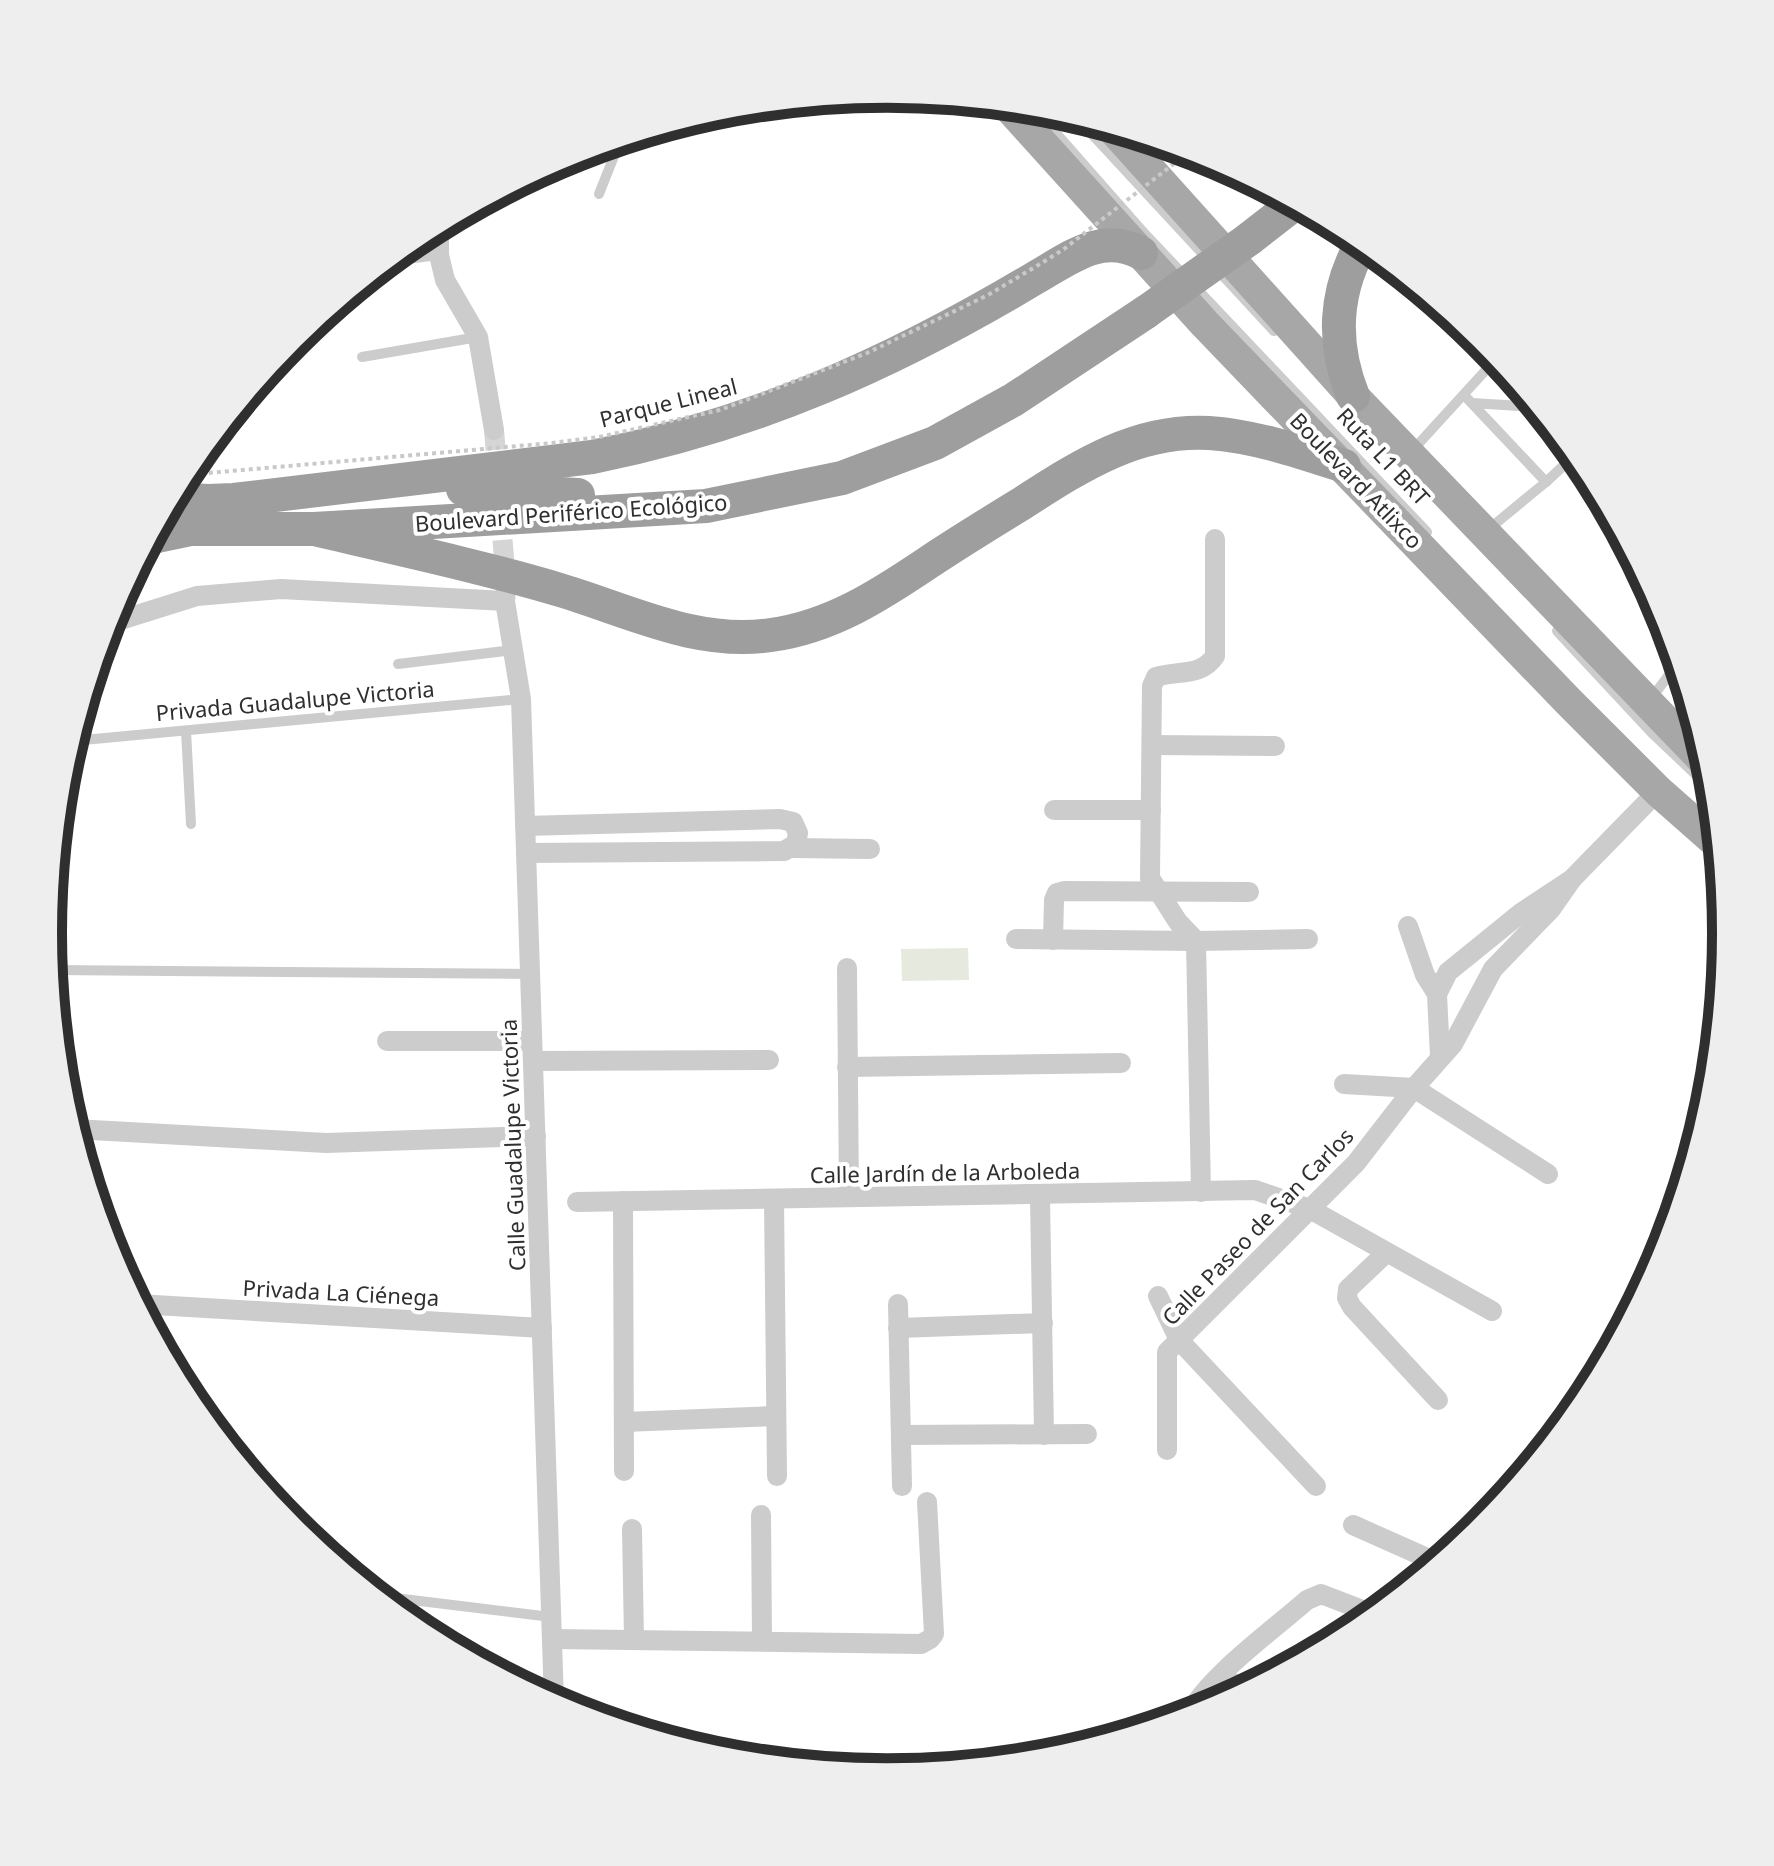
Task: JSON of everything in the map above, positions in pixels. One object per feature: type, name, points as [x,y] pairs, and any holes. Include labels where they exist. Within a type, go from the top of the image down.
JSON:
[{"type":"highway","name":"Boulevard Periférico Ecológico","points":[[174,527],[314,529],[706,506],[842,478],[935,443],[1013,400],[1146,312],[1276,215]]},
{"type":"highway","points":[[186,500],[234,500],[592,457],[717,427],[793,401],[892,356],[961,321],[1083,250],[1109,244],[1141,253]]},
{"type":"highway","points":[[1353,396],[1340,355],[1338,316],[1344,283],[1357,255]]},
{"type":"highway","points":[[314,529],[559,590],[673,628],[721,637],[745,637],[780,634],[814,626],[856,607],[1090,460],[1128,444],[1188,433],[1229,435],[1344,466]]},
{"type":"highway","points":[[378,483],[635,497],[706,506]]},
{"type":"main road","name":"Boulevard Atlixco","points":[[1020,119],[1141,253],[1344,466],[1658,791],[1706,833]]},
{"type":"main road","points":[[1126,144],[1353,396],[1690,747]]},
{"type":"street","points":[[439,241],[445,280],[478,337],[494,430]]},
{"type":"street","points":[[1201,1192],[1196,941],[1185,931],[1150,878],[1152,686],[1156,677],[1198,671],[1210,664],[1215,656],[1215,539]]},
{"type":"street","name":"Calle Guadalupe Victoria","points":[[124,619],[197,596],[281,589],[505,594],[521,699],[554,1687]]},
{"type":"street","points":[[1152,745],[1275,746]]},
{"type":"street","name":"Calle Paseo de San Carlos","points":[[1167,1450],[1167,1352],[1356,1163],[1440,1056],[1453,1044],[1493,969],[1551,909],[1572,879],[1658,791]]},
{"type":"street","points":[[1054,810],[1151,810]]},
{"type":"street","points":[[525,826],[780,819],[793,822],[798,833],[792,848]]},
{"type":"street","points":[[526,853],[870,849]]},
{"type":"street","name":"Calle Paseo de San Carlos","points":[[1437,994],[1448,972],[1456,964],[1522,912],[1572,879]]},
{"type":"street","points":[[1053,940],[1054,900],[1057,893],[1064,891],[1249,892]]},
{"type":"street","points":[[1408,926],[1425,975],[1437,994],[1440,1056]]},
{"type":"street","points":[[1016,939],[1308,939]]},
{"type":"street","points":[[847,968],[849,1197]]},
{"type":"street","points":[[387,1041],[533,1051],[769,1060]]},
{"type":"street","points":[[847,1067],[1121,1063]]},
{"type":"street","points":[[1344,1084],[1414,1088],[1548,1174]]},
{"type":"street","points":[[86,1130],[326,1143],[536,1136]]},
{"type":"street","name":"Calle Jardín de la Arboleda","points":[[577,1202],[1255,1190],[1310,1209],[1492,1311]]},
{"type":"street","points":[[1040,1196],[1044,1435]]},
{"type":"street","points":[[774,1199],[777,1476]]},
{"type":"street","points":[[623,1201],[624,1471]]},
{"type":"street","points":[[1386,1253],[1348,1289],[1347,1298],[1438,1400]]},
{"type":"street","points":[[1158,1296],[1179,1340],[1316,1486]]},
{"type":"street","points":[[898,1304],[902,1486]]},
{"type":"street","name":"Privada La Ciénega","points":[[151,1305],[542,1328]]},
{"type":"street","points":[[898,1328],[1043,1323]]},
{"type":"street","points":[[624,1422],[776,1416]]},
{"type":"street","points":[[901,1435],[1087,1434]]},
{"type":"street","points":[[552,1639],[921,1644],[934,1634],[927,1502]]},
{"type":"street","points":[[761,1515],[762,1641]]},
{"type":"street","points":[[1353,1525],[1426,1557]]},
{"type":"street","points":[[632,1529],[634,1639]]},
{"type":"street","points":[[1200,1696],[1307,1600],[1321,1594],[1359,1609]]},
{"type":"street","points":[[1219,1677],[1231,1682]]},
{"type":"lane","name":"Ruta L1 BRT","points":[[1048,124],[1145,234],[1435,540]]},
{"type":"lane","points":[[1092,134],[1278,336]]},
{"type":"lane","points":[[599,194],[615,155]]},
{"type":"lane","points":[[413,258],[439,255]]},
{"type":"lane","points":[[362,357],[478,337]]},
{"type":"lane","points":[[1408,454],[1468,399],[1489,370]]},
{"type":"lane","points":[[1468,399],[1520,405]]},
{"type":"lane","points":[[1468,399],[1546,482]]},
{"type":"lane","points":[[1483,534],[1565,464]]},
{"type":"lane","points":[[1546,619],[1652,733],[1697,775]]},
{"type":"lane","points":[[398,664],[513,650]]},
{"type":"lane","points":[[1647,704],[1670,674]]},
{"type":"lane","name":"Privada Guadalupe Victoria","points":[[85,740],[521,699]]},
{"type":"lane","points":[[186,731],[191,824]]},
{"type":"lane","points":[[63,970],[530,974]]},
{"type":"lane","points":[[400,1599],[551,1617]]},
{"type":"path","name":"Parque Lineal","points":[[202,474],[552,443],[599,437],[720,410],[867,353],[988,295],[1064,249],[1175,161]]},
{"type":"shaded area","points":[[968,948],[969,980],[902,981],[901,949]]},
{"type":"tunnel","points":[[494,430],[498,478]]},
{"type":"tunnel","points":[[500,510],[506,582]]}]
